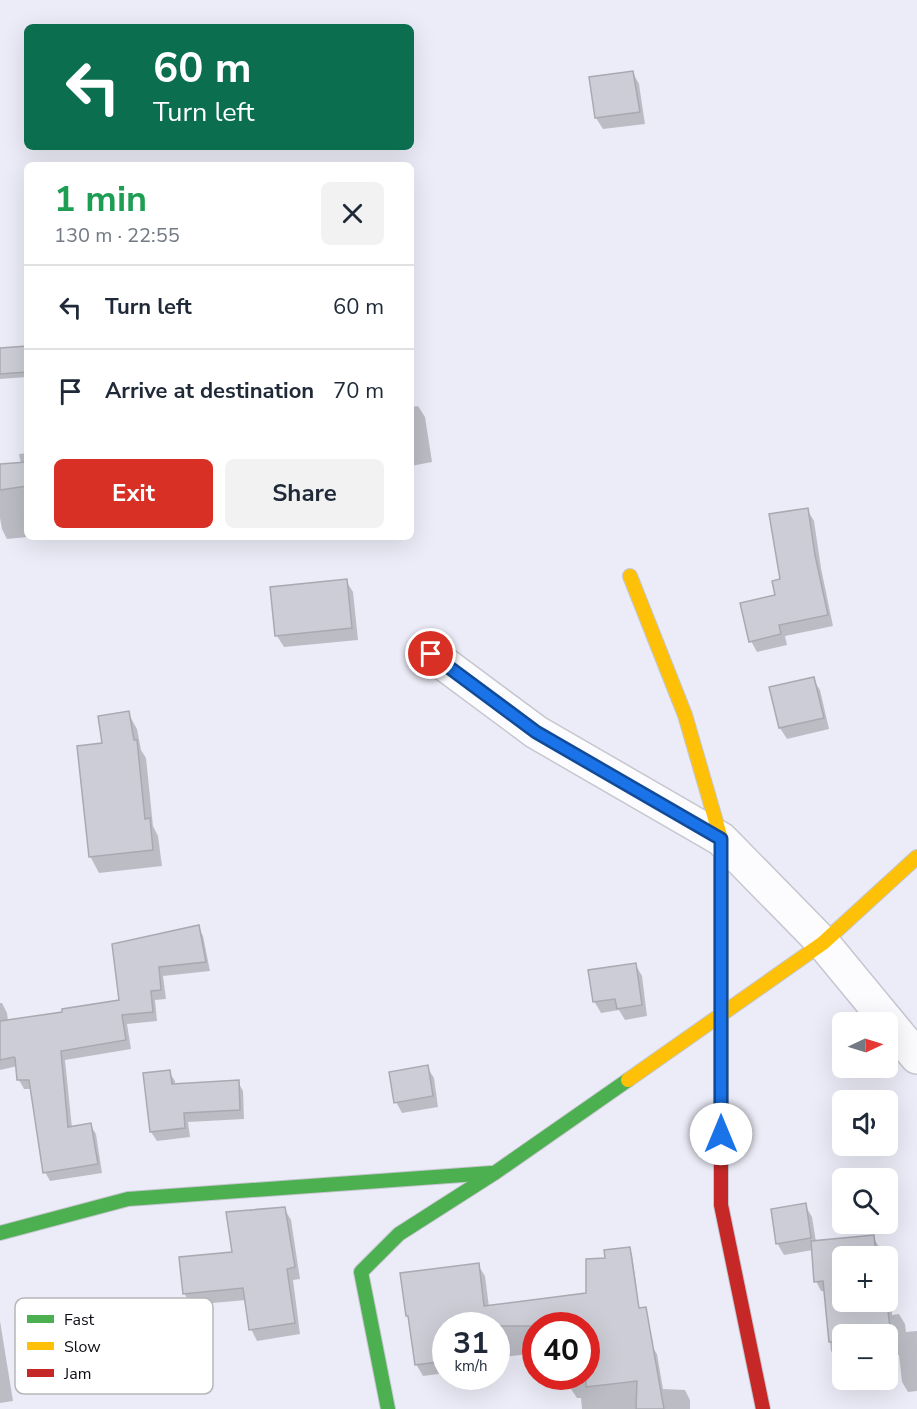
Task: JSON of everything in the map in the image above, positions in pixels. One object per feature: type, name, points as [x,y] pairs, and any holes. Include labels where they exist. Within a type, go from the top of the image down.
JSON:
[{"type":"street","points":[[630,576],[685,715],[721,839],[721,1205],[763,1409]]},
{"type":"street","points":[[431,654],[536,732],[721,839],[823,943],[917,1057]]},
{"type":"street","points":[[388,1409],[361,1272],[399,1234],[496,1173],[823,943],[917,857]]},
{"type":"street","points":[[0,1233],[128,1199],[496,1173]]},
{"type":"building","points":[[633,71],[640,112],[595,118],[589,77]]},
{"type":"building","points":[[24,346],[24,372],[0,374],[0,348]]},
{"type":"building","points":[[24,462],[24,486],[0,490],[0,464]]},
{"type":"building","points":[[808,508],[828,615],[779,625],[781,634],[749,642],[740,603],[775,595],[772,581],[780,579],[769,514]]},
{"type":"building","points":[[347,579],[352,628],[275,636],[270,587]]},
{"type":"building","points":[[814,677],[824,718],[779,728],[769,687]]},
{"type":"building","points":[[129,711],[134,740],[137,740],[145,819],[150,818],[153,850],[89,857],[77,746],[102,743],[98,716]]},
{"type":"building","points":[[199,925],[206,962],[159,967],[161,990],[151,991],[153,1012],[122,1015],[126,1040],[61,1051],[68,1127],[91,1123],[98,1164],[43,1173],[29,1080],[17,1080],[14,1057],[0,1060],[0,1021],[62,1012],[62,1009],[119,1000],[112,944]]},
{"type":"building","points":[[636,963],[642,1005],[617,1009],[615,999],[593,1002],[588,970]]},
{"type":"building","points":[[428,1065],[433,1096],[394,1103],[389,1072]]},
{"type":"building","points":[[170,1070],[172,1084],[239,1080],[240,1110],[184,1113],[185,1128],[150,1132],[143,1073]]},
{"type":"building","points":[[806,1203],[811,1238],[776,1244],[771,1209]]},
{"type":"building","points":[[285,1207],[295,1267],[287,1269],[295,1323],[249,1330],[243,1288],[183,1294],[179,1257],[232,1252],[226,1212]]},
{"type":"building","points":[[874,1235],[875,1246],[832,1246],[832,1312],[888,1312],[890,1324],[832,1324],[832,1342],[829,1342],[823,1281],[814,1282],[811,1241]]},
{"type":"building","points":[[630,1247],[639,1308],[646,1307],[664,1409],[636,1409],[637,1381],[600,1385],[600,1312],[522,1312],[522,1326],[510,1326],[510,1312],[432,1312],[432,1363],[415,1365],[400,1273],[479,1263],[484,1306],[586,1293],[586,1259],[605,1258],[604,1250]]},
{"type":"traffic: fast","points":[[388,1409],[361,1272],[399,1234],[496,1172],[628,1080]]},
{"type":"traffic: fast","points":[[0,1233],[128,1199],[491,1173]]},
{"type":"traffic: slow","points":[[630,576],[685,715],[721,839],[721,1052]]},
{"type":"traffic: slow","points":[[628,1080],[823,943],[917,857]]},
{"type":"traffic: jam","points":[[721,1052],[721,1205],[763,1409]]},
{"type":"route","points":[[431,654],[536,732],[721,839],[721,1134]]}]
